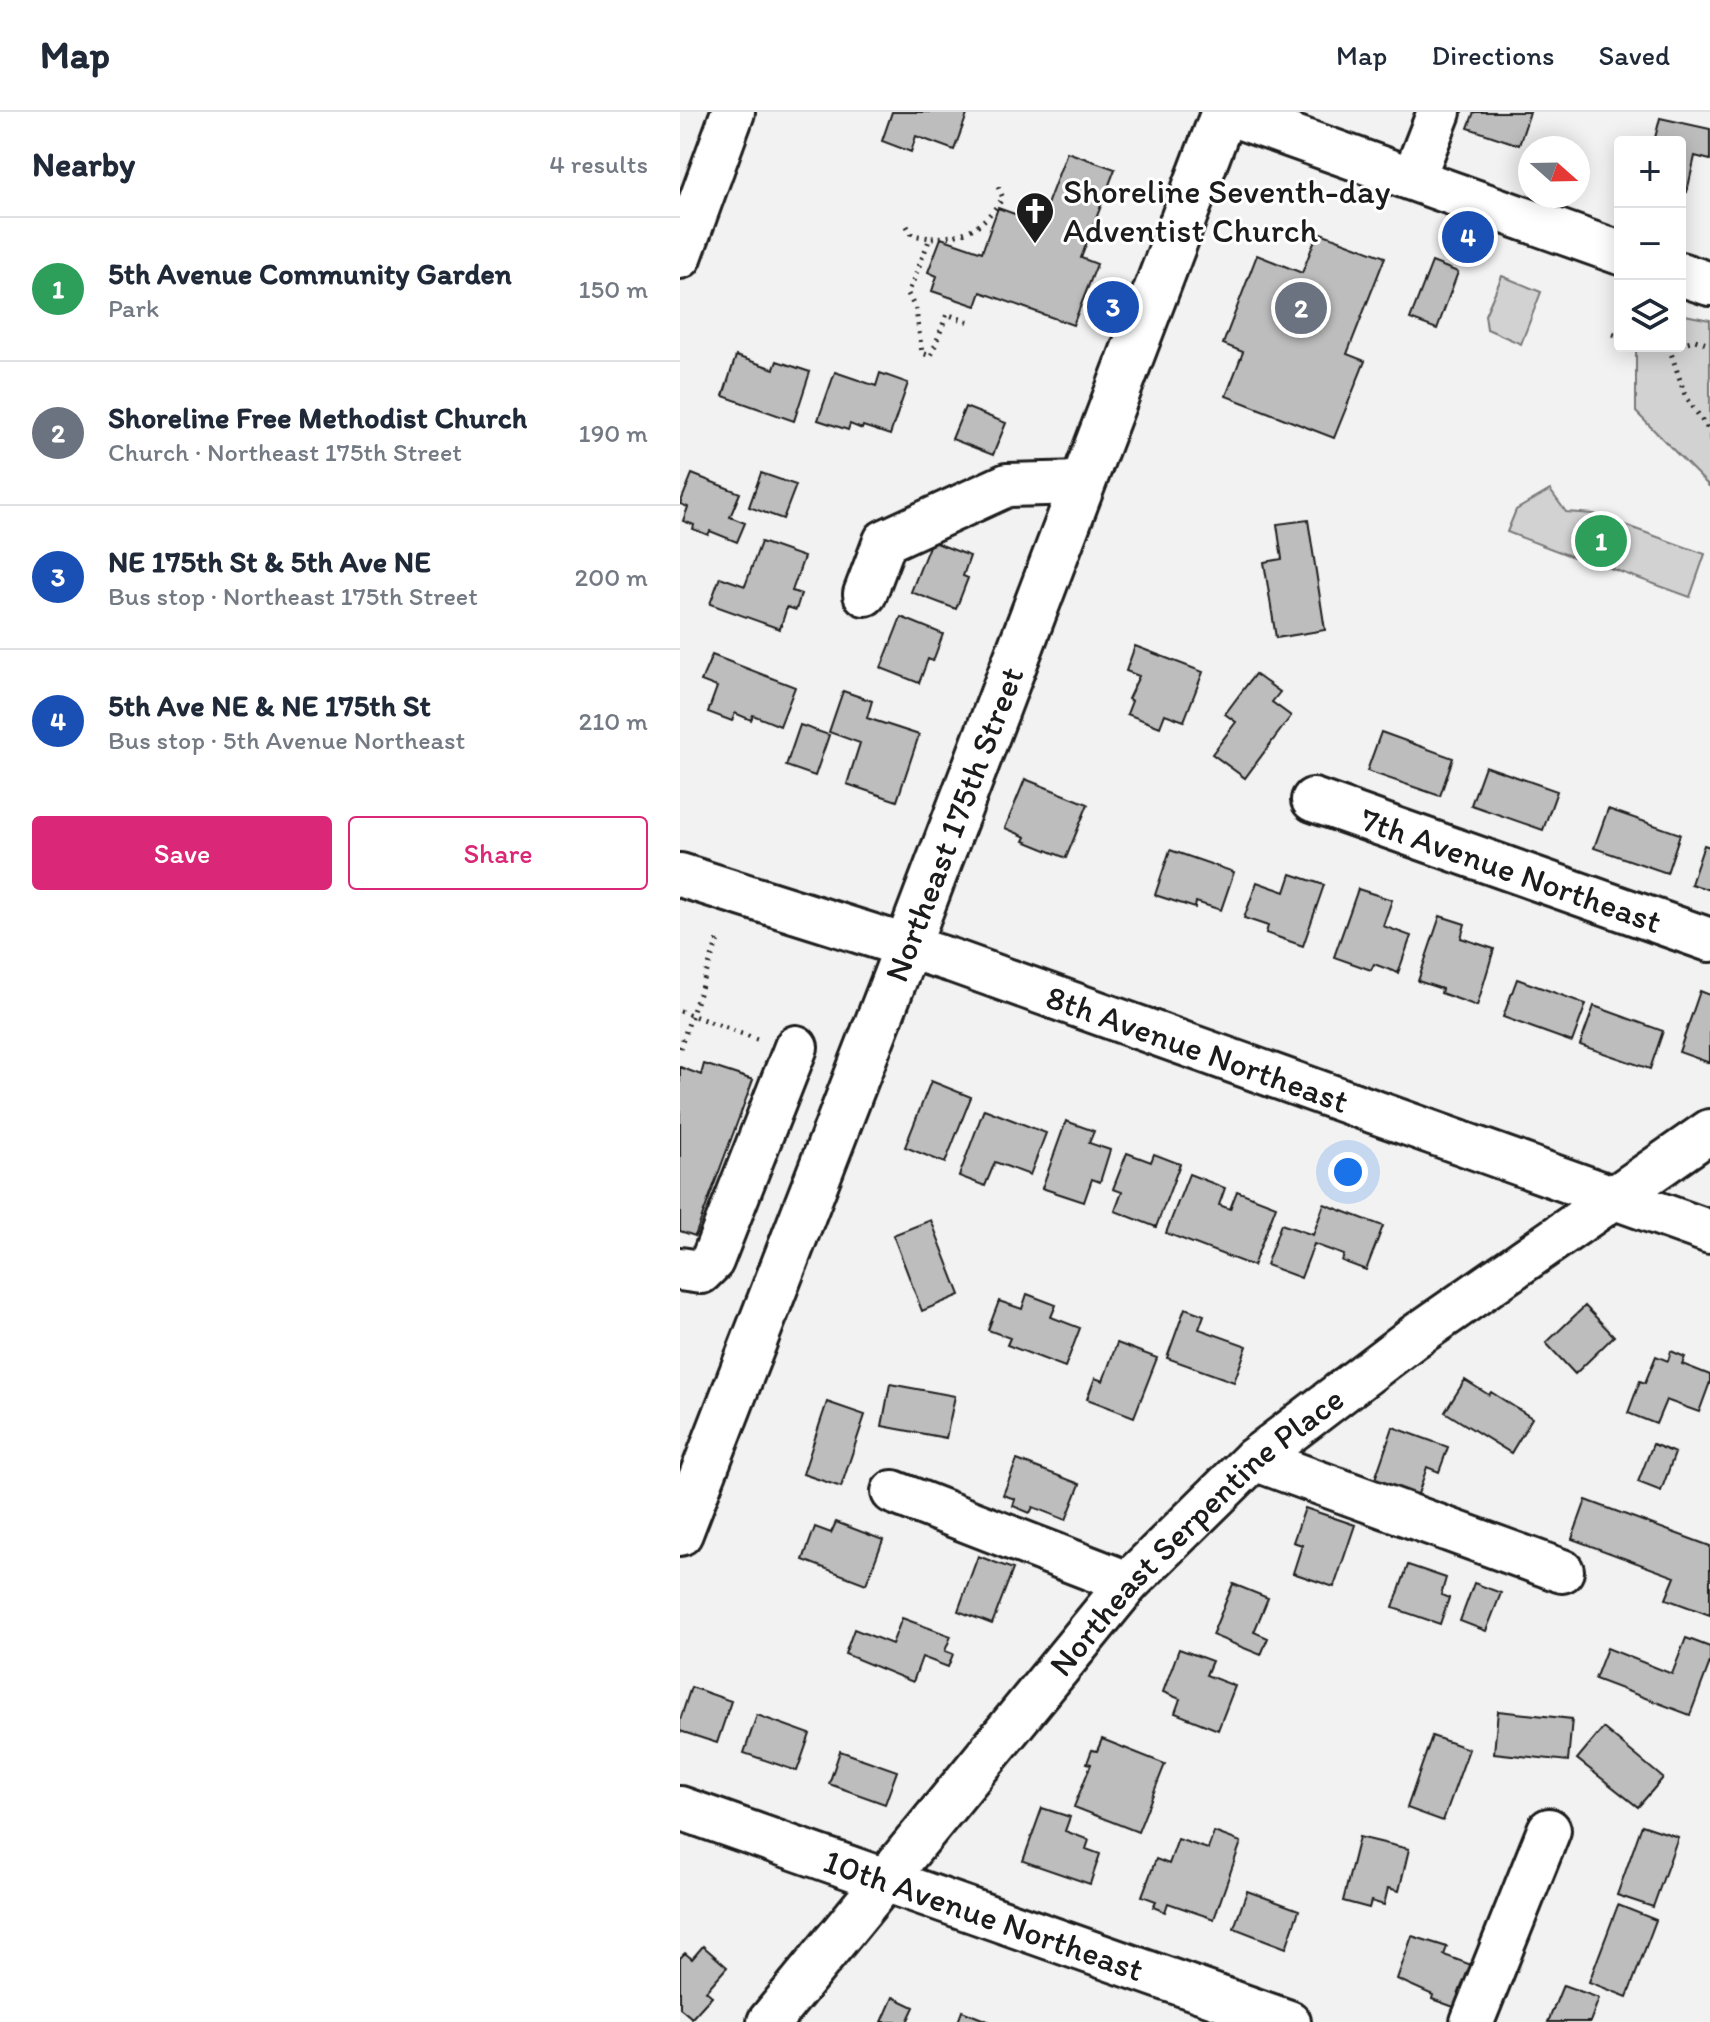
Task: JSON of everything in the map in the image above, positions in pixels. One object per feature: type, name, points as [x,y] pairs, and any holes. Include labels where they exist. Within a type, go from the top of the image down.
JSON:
[{"type":"main road","name":"Northeast 175th Street","points":[[680,1533],[1224,112]]},
{"type":"street","points":[[680,257],[733,112]]},
{"type":"street","points":[[1224,112],[1614,251]]},
{"type":"street","points":[[1413,179],[1439,112]]},
{"type":"street","points":[[1686,276],[1710,284]]},
{"type":"street","points":[[865,594],[885,541],[1007,485],[1083,483]]},
{"type":"street","name":"7th Avenue Northeast","points":[[1313,800],[1710,940]]},
{"type":"street","name":"8th Avenue Northeast","points":[[680,875],[907,946],[1710,1232]]},
{"type":"street","points":[[680,1269],[701,1272],[712,1261],[794,1050]]},
{"type":"street","name":"Northeast Serpentine Place","points":[[769,2022],[1128,1583],[1254,1459],[1414,1337],[1710,1131]]},
{"type":"street","points":[[1254,1459],[1562,1571]]},
{"type":"street","points":[[893,1492],[1128,1583]]},
{"type":"street","name":"10th Avenue Northeast","points":[[680,1808],[1289,2022]]},
{"type":"street","points":[[1472,2022],[1549,1830]]},
{"type":"path","points":[[907,226],[912,235],[930,238],[951,237],[984,223],[1003,198],[996,182]]},
{"type":"path","points":[[930,238],[908,294],[916,310],[922,353],[931,356],[947,314],[968,322]]},
{"type":"path","points":[[1686,342],[1695,340],[1710,345]]},
{"type":"path","points":[[1670,352],[1685,395],[1710,432]]},
{"type":"path","points":[[680,1048],[718,940]]},
{"type":"path","points":[[680,1011],[794,1050]]},
{"type":"shaded area","points":[[1502,276],[1541,292],[1521,344],[1487,329],[1485,315]]},
{"type":"shaded area","points":[[1686,315],[1710,320],[1710,487],[1636,412],[1636,352],[1686,352]]},
{"type":"shaded area","points":[[1550,490],[1566,512],[1594,514],[1705,554],[1690,597],[1607,567],[1596,550],[1573,557],[1507,532],[1516,510]]},
{"type":"building","points":[[892,112],[968,112],[954,150],[916,136],[911,152],[882,141]]},
{"type":"building","points":[[1474,112],[1530,112],[1522,136],[1518,136],[1518,145],[1468,128]]},
{"type":"building","points":[[1660,118],[1710,129],[1710,160],[1695,156],[1687,192],[1686,136],[1656,136]]},
{"type":"building","name":"Shoreline Seventh-day Adventist Church","points":[[1067,152],[1115,169],[1081,258],[1097,264],[1073,325],[981,292],[976,306],[932,291],[937,276],[928,272],[941,238],[982,252],[998,208],[1040,223]]},
{"type":"building","points":[[1318,232],[1385,257],[1347,354],[1365,361],[1334,438],[1226,396],[1243,352],[1223,344],[1257,255],[1302,273]]},
{"type":"building","points":[[1432,262],[1458,272],[1437,329],[1410,319]]},
{"type":"building","points":[[736,356],[774,369],[777,361],[810,372],[794,421],[723,396]]},
{"type":"building","points":[[835,372],[876,386],[880,373],[908,383],[890,435],[850,424],[848,430],[818,420]]},
{"type":"building","points":[[965,407],[1006,423],[993,455],[952,439]]},
{"type":"building","points":[[761,473],[796,485],[783,519],[749,507]]},
{"type":"building","points":[[692,474],[740,493],[730,517],[745,523],[737,542],[710,531],[708,535],[683,521],[688,507],[680,504]]},
{"type":"building","points":[[1308,520],[1325,630],[1276,638],[1264,562],[1282,559],[1277,524]]},
{"type":"building","points":[[931,541],[970,556],[963,576],[968,578],[956,609],[911,592]]},
{"type":"building","points":[[761,542],[804,557],[792,591],[801,594],[796,610],[787,607],[780,629],[710,604],[720,577],[745,586]]},
{"type":"building","points":[[901,617],[943,634],[933,661],[928,659],[919,683],[881,668]]},
{"type":"building","points":[[1135,646],[1203,672],[1184,721],[1165,714],[1160,727],[1127,714],[1132,701],[1128,699],[1139,676],[1126,671]]},
{"type":"building","points":[[712,655],[795,687],[780,726],[753,715],[751,720],[735,713],[732,721],[708,712],[717,687],[701,681]]},
{"type":"building","points":[[1255,674],[1280,692],[1272,702],[1291,716],[1245,778],[1212,754],[1236,722],[1225,714]]},
{"type":"building","points":[[843,691],[872,701],[867,718],[919,735],[897,801],[847,784],[860,743],[829,732]]},
{"type":"building","points":[[800,725],[829,735],[815,776],[786,766]]},
{"type":"building","points":[[1381,732],[1453,758],[1440,796],[1367,771]]},
{"type":"building","points":[[1485,766],[1557,791],[1543,830],[1471,805]]},
{"type":"building","points":[[1025,779],[1088,804],[1066,858],[1024,841],[1026,837],[1005,828]]},
{"type":"building","points":[[1608,809],[1680,834],[1667,873],[1594,848]]},
{"type":"building","points":[[1704,845],[1710,847],[1710,890],[1691,884]]},
{"type":"building","points":[[1170,850],[1234,872],[1221,910],[1196,902],[1195,908],[1155,895]]},
{"type":"building","points":[[1291,874],[1324,885],[1303,946],[1266,933],[1268,926],[1244,918],[1257,882],[1285,892]]},
{"type":"building","points":[[1358,889],[1392,900],[1383,926],[1411,936],[1398,973],[1374,964],[1371,970],[1334,957]]},
{"type":"building","points":[[1440,916],[1465,924],[1461,938],[1494,949],[1477,1006],[1418,981]]},
{"type":"building","points":[[1517,979],[1586,1004],[1572,1042],[1503,1017]]},
{"type":"building","points":[[1700,991],[1710,995],[1710,1063],[1679,1052]]},
{"type":"building","points":[[1594,1006],[1663,1031],[1650,1069],[1580,1045]]},
{"type":"building","points":[[704,1064],[753,1080],[695,1236],[680,1231],[680,1067],[701,1075]]},
{"type":"building","points":[[931,1081],[971,1097],[945,1163],[905,1147]]},
{"type":"building","points":[[984,1109],[1046,1133],[1030,1175],[995,1162],[985,1186],[959,1176]]},
{"type":"building","points":[[1066,1121],[1094,1131],[1089,1143],[1110,1150],[1100,1182],[1092,1179],[1084,1202],[1042,1188]]},
{"type":"building","points":[[1127,1153],[1151,1162],[1154,1154],[1180,1164],[1156,1227],[1115,1211],[1122,1192],[1113,1189]]},
{"type":"building","points":[[1189,1174],[1225,1188],[1219,1205],[1230,1209],[1237,1191],[1276,1206],[1253,1266],[1166,1233]]},
{"type":"building","points":[[1324,1204],[1383,1226],[1366,1270],[1342,1261],[1344,1255],[1314,1244],[1301,1278],[1266,1265],[1281,1224],[1313,1235]]},
{"type":"building","points":[[931,1220],[960,1295],[922,1311],[893,1235]]},
{"type":"building","points":[[1027,1294],[1056,1305],[1051,1317],[1080,1328],[1065,1367],[1007,1345],[1010,1338],[988,1330],[999,1301],[1022,1309]]},
{"type":"building","points":[[1585,1306],[1614,1336],[1575,1374],[1546,1343]]},
{"type":"building","points":[[1185,1308],[1204,1315],[1199,1329],[1247,1346],[1234,1382],[1167,1358]]},
{"type":"building","points":[[1117,1343],[1157,1358],[1134,1417],[1087,1399],[1095,1378],[1103,1381]]},
{"type":"building","points":[[1671,1351],[1685,1357],[1682,1364],[1710,1375],[1699,1412],[1666,1400],[1656,1424],[1628,1413],[1640,1381],[1645,1383],[1656,1356],[1668,1361]]},
{"type":"building","points":[[1465,1380],[1532,1418],[1511,1453],[1445,1412]]},
{"type":"building","points":[[890,1384],[955,1396],[946,1438],[882,1426]]},
{"type":"building","points":[[827,1402],[865,1415],[841,1487],[803,1474]]},
{"type":"building","points":[[1393,1427],[1448,1447],[1439,1472],[1427,1467],[1416,1500],[1373,1485]]},
{"type":"building","points":[[1653,1444],[1675,1453],[1661,1491],[1638,1482]]},
{"type":"building","points":[[1017,1460],[1080,1484],[1066,1520],[1033,1507],[1030,1513],[1013,1506],[1015,1499],[1003,1495]]},
{"type":"building","points":[[1586,1500],[1710,1546],[1710,1615],[1666,1599],[1675,1577],[1572,1539]]},
{"type":"building","points":[[1305,1508],[1355,1525],[1334,1587],[1293,1573],[1302,1545],[1293,1542]]},
{"type":"building","points":[[836,1522],[883,1540],[866,1584],[803,1560],[815,1527],[831,1533]]},
{"type":"building","points":[[978,1556],[1013,1569],[992,1624],[958,1611]]},
{"type":"building","points":[[1408,1565],[1446,1578],[1441,1595],[1449,1598],[1440,1624],[1393,1608]]},
{"type":"building","points":[[1474,1583],[1501,1593],[1486,1631],[1460,1621]]},
{"type":"building","points":[[1233,1584],[1268,1598],[1254,1632],[1268,1638],[1261,1655],[1212,1635]]},
{"type":"building","points":[[902,1618],[951,1636],[945,1651],[953,1654],[948,1667],[922,1657],[913,1682],[845,1654],[854,1629],[892,1644]]},
{"type":"building","points":[[1686,1638],[1710,1647],[1710,1662],[1690,1715],[1595,1679],[1607,1648],[1672,1674]]},
{"type":"building","points":[[1179,1649],[1212,1661],[1206,1675],[1235,1686],[1218,1730],[1175,1713],[1180,1699],[1163,1692]]},
{"type":"building","points":[[691,1687],[731,1701],[717,1743],[680,1731],[680,1720]]},
{"type":"building","points":[[1498,1711],[1572,1719],[1568,1761],[1494,1753]]},
{"type":"building","points":[[757,1715],[810,1734],[797,1771],[744,1753]]},
{"type":"building","points":[[1603,1728],[1663,1778],[1638,1807],[1577,1759]]},
{"type":"building","points":[[1432,1736],[1469,1749],[1443,1821],[1407,1808]]},
{"type":"building","points":[[1102,1739],[1165,1764],[1138,1832],[1074,1807],[1091,1764],[1087,1763],[1092,1750],[1097,1751]]},
{"type":"building","points":[[840,1751],[897,1771],[885,1804],[829,1784]]},
{"type":"building","points":[[1042,1808],[1070,1817],[1065,1831],[1089,1840],[1086,1849],[1100,1854],[1090,1884],[1023,1861]]},
{"type":"building","points":[[1642,1825],[1678,1837],[1653,1907],[1617,1895]]},
{"type":"building","points":[[1214,1832],[1241,1842],[1214,1919],[1168,1903],[1165,1912],[1153,1907],[1156,1901],[1142,1896],[1156,1859],[1169,1864],[1178,1839],[1208,1849]]},
{"type":"building","points":[[1359,1837],[1409,1849],[1399,1891],[1388,1888],[1384,1905],[1371,1901],[1369,1908],[1343,1901]]},
{"type":"building","points":[[1247,1891],[1299,1910],[1286,1948],[1234,1928]]},
{"type":"building","points":[[1618,1905],[1656,1920],[1627,1997],[1589,1982]]},
{"type":"building","points":[[1412,1936],[1447,1947],[1444,1955],[1477,1967],[1462,2010],[1432,1999],[1433,1995],[1397,1979]]},
{"type":"building","points":[[703,1946],[727,1967],[706,1991],[712,1996],[692,2018],[680,2008],[680,1958],[685,1953],[692,1959]]},
{"type":"building","points":[[1563,1985],[1599,1998],[1590,2022],[1548,2022]]},
{"type":"building","points":[[893,1997],[914,2007],[907,2022],[882,2022]]},
{"type":"building","points":[[962,2011],[990,2022],[958,2022]]},
{"type":"place","name":"5th Ave NE & NE 175th St","points":[[1468,237]]},
{"type":"place","name":"Shoreline Seventh-day Adventist Church","points":[[1035,245]]},
{"type":"place","name":"NE 175th St & 5th Ave NE","points":[[1113,307]]},
{"type":"place","name":"Shoreline Free Methodist Church","points":[[1301,308]]},
{"type":"place","name":"5th Avenue Community Garden","points":[[1601,541]]}]
